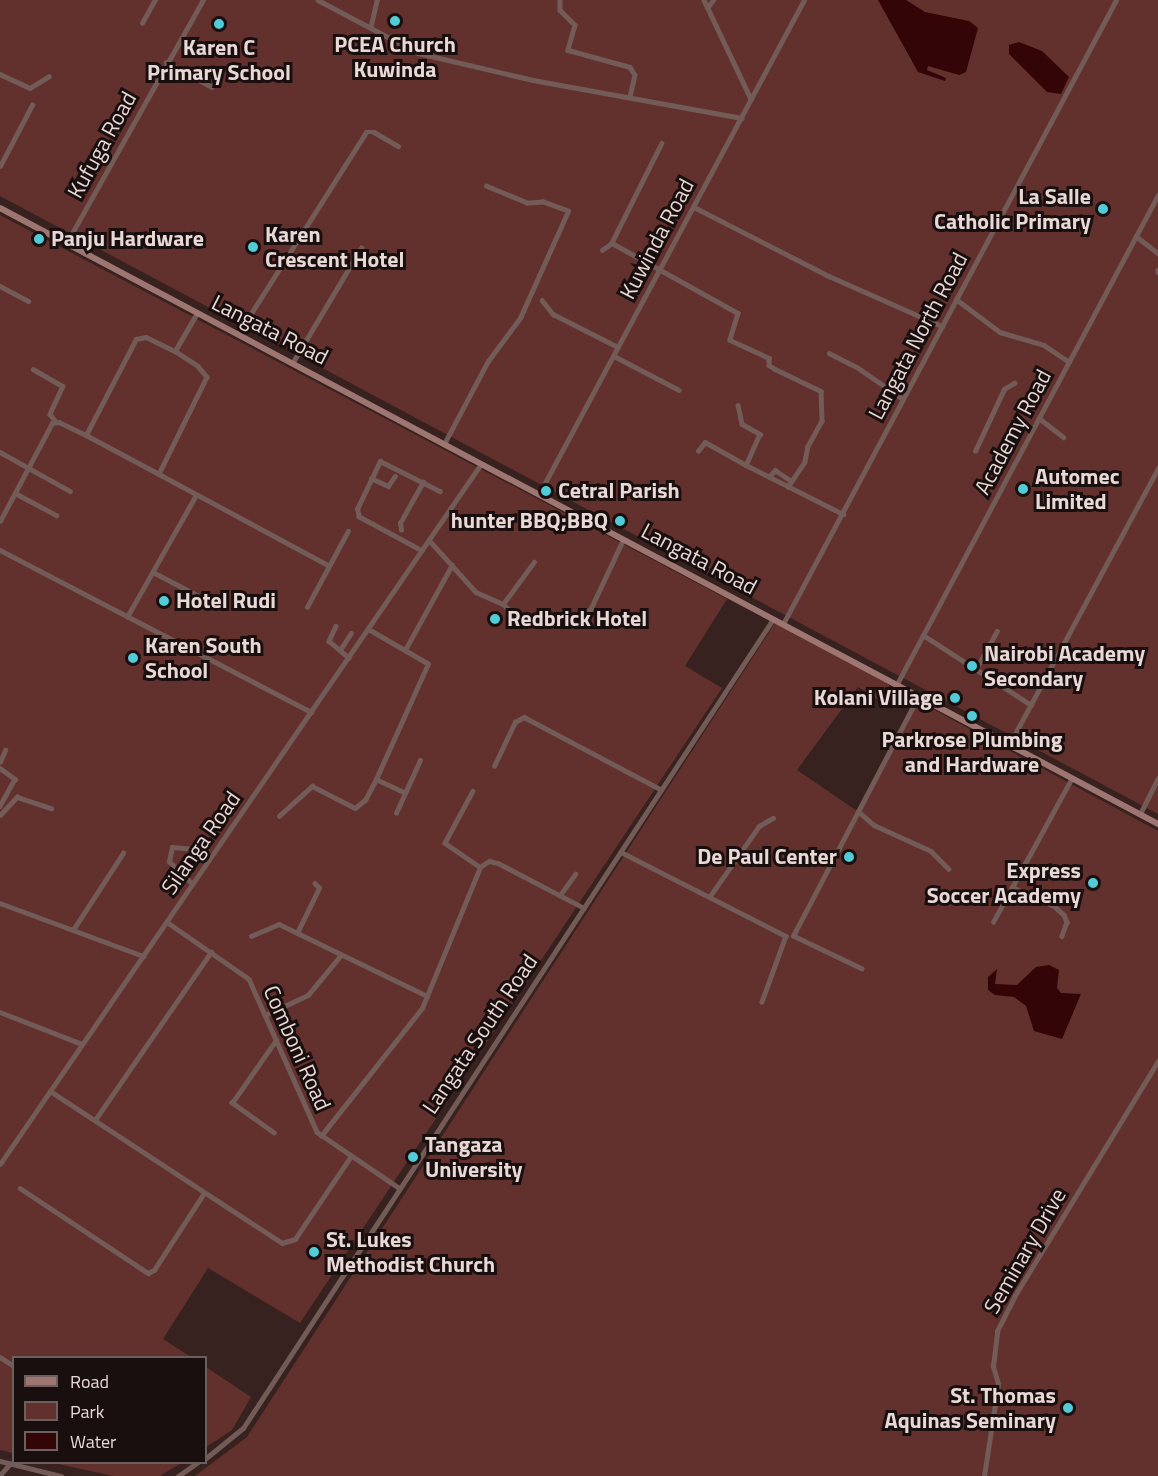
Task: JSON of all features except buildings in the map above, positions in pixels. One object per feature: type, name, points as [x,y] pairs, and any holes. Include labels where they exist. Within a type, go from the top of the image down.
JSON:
[{"type":"main road","name":"Langata Road","points":[[0,208],[1158,824]]},
{"type":"street","points":[[142,23],[154,0]]},
{"type":"street","name":"Kufuga Road","points":[[66,244],[202,0]]},
{"type":"street","points":[[318,0],[371,25],[418,53],[533,80],[741,118]]},
{"type":"street","points":[[371,25],[377,0]]},
{"type":"street","points":[[560,0],[560,10],[575,26],[568,50],[630,67],[635,75],[630,96]]},
{"type":"street","points":[[704,0],[751,99]]},
{"type":"street","points":[[707,8],[713,0]]},
{"type":"street","name":"Kuwinda Road","points":[[539,494],[804,0]]},
{"type":"street","name":"Langata North Road","points":[[783,624],[1116,0]]},
{"type":"street","points":[[166,62],[212,87]]},
{"type":"street","points":[[0,74],[30,88],[49,76]]},
{"type":"street","points":[[0,166],[32,105]]},
{"type":"street","points":[[238,334],[366,132],[374,132],[398,146]]},
{"type":"street","points":[[602,250],[612,243],[663,143]]},
{"type":"street","points":[[444,444],[488,361],[520,318],[568,211],[543,202],[527,203],[486,186]]},
{"type":"street","name":"Academy Road","points":[[897,684],[1158,195]]},
{"type":"street","points":[[694,207],[829,276],[942,326]]},
{"type":"street","points":[[1136,236],[1158,254]]},
{"type":"street","points":[[612,243],[738,313],[730,340],[769,358],[768,365],[820,391],[822,421],[808,446],[805,462],[788,487]]},
{"type":"street","points":[[293,362],[361,248]]},
{"type":"street","points":[[0,286],[28,301]]},
{"type":"street","points":[[956,299],[1000,332],[1044,345],[1069,362]]},
{"type":"street","points":[[542,300],[553,314],[618,347]]},
{"type":"street","points":[[175,351],[197,313]]},
{"type":"street","points":[[86,435],[136,339],[146,337],[175,351],[198,366],[207,377],[159,474]]},
{"type":"street","points":[[829,353],[857,367],[903,399]]},
{"type":"street","points":[[614,356],[679,390]]},
{"type":"street","points":[[33,369],[63,386],[50,414],[56,422],[86,435],[328,566]]},
{"type":"street","points":[[975,451],[1004,389],[1014,383]]},
{"type":"street","points":[[738,405],[742,424],[760,434],[746,465]]},
{"type":"street","points":[[1040,418],[1063,437]]},
{"type":"street","points":[[0,521],[28,467],[56,422]]},
{"type":"street","points":[[699,451],[705,442],[843,514]]},
{"type":"street","points":[[0,452],[70,491]]},
{"type":"street","points":[[422,551],[357,516],[378,463],[384,461],[440,491]]},
{"type":"street","name":"Silanga Road","points":[[0,1164],[350,658],[481,464]]},
{"type":"street","points":[[1009,745],[1155,480],[1158,468]]},
{"type":"street","points":[[769,477],[775,470],[790,480]]},
{"type":"street","points":[[371,478],[388,486],[395,476]]},
{"type":"street","points":[[401,530],[400,523],[423,482]]},
{"type":"street","points":[[15,493],[56,515]]},
{"type":"street","points":[[127,617],[196,495]]},
{"type":"street","points":[[307,607],[348,531]]},
{"type":"street","points":[[429,540],[480,595],[503,604],[516,616]]},
{"type":"street","points":[[568,618],[590,610],[623,540]]},
{"type":"street","points":[[0,550],[311,712]]},
{"type":"street","points":[[503,604],[534,562]]},
{"type":"street","points":[[405,650],[452,565]]},
{"type":"street","points":[[153,572],[220,607]]},
{"type":"street","name":"Langata South Road","points":[[207,1457],[243,1428],[773,619]]},
{"type":"street","points":[[336,626],[328,640],[350,658]]},
{"type":"street","points":[[279,816],[312,786],[355,808],[365,800],[376,779],[428,667],[427,661],[369,630]]},
{"type":"street","points":[[976,669],[998,631]]},
{"type":"street","points":[[340,650],[351,633]]},
{"type":"street","points":[[923,635],[1031,705]]},
{"type":"street","points":[[862,969],[793,936],[918,696]]},
{"type":"street","points":[[494,766],[515,722],[524,717],[660,789]]},
{"type":"street","points":[[0,762],[5,750]]},
{"type":"street","points":[[396,813],[402,791],[420,760]]},
{"type":"street","points":[[0,768],[15,779],[0,806]]},
{"type":"street","points":[[993,922],[1072,778]]},
{"type":"street","points":[[1140,814],[1158,778]]},
{"type":"street","points":[[376,779],[402,791]]},
{"type":"street","points":[[473,791],[445,843],[480,867]]},
{"type":"street","points":[[0,815],[17,797],[51,808]]},
{"type":"street","points":[[858,811],[874,825],[931,851],[949,869]]},
{"type":"street","points":[[710,896],[759,826],[773,818]]},
{"type":"street","points":[[192,884],[169,862],[172,847],[207,850]]},
{"type":"street","points":[[621,852],[786,936],[762,1002]]},
{"type":"street","points":[[73,930],[123,853]]},
{"type":"street","points":[[321,1136],[422,1008],[480,867],[489,861],[498,862],[584,908]]},
{"type":"street","points":[[560,895],[575,874]]},
{"type":"street","points":[[297,933],[319,888],[315,884]]},
{"type":"street","points":[[1012,887],[1054,906],[1064,915],[1067,922],[1062,936]]},
{"type":"street","points":[[0,903],[143,956]]},
{"type":"street","name":"Comboni Road","points":[[167,922],[248,978],[321,1136],[399,1187]]},
{"type":"street","points":[[251,936],[276,924],[427,996]]},
{"type":"street","points":[[95,1120],[211,952]]},
{"type":"street","points":[[265,1016],[308,995],[341,955]]},
{"type":"street","points":[[0,1012],[82,1044]]},
{"type":"street","points":[[274,1133],[232,1103],[276,1040]]},
{"type":"street","name":"Seminary Drive","points":[[984,1476],[998,1384],[993,1366],[997,1331],[1014,1297],[1157,1064]]},
{"type":"street","points":[[50,1091],[277,1241],[288,1244],[351,1156]]},
{"type":"street","points":[[20,1188],[148,1273],[154,1270],[204,1193]]},
{"type":"street","points":[[0,1461],[61,1476]]},
{"type":"street","points":[[0,1475],[10,1464]]},
{"type":"street","points":[[37,1469],[40,1464]]},
{"type":"street","points":[[178,1476],[195,1464]]},
{"type":"green space","points":[[0,0],[1158,0],[1158,814],[0,196]]},
{"type":"green space","points":[[0,215],[727,599],[685,666],[722,688],[300,1323],[208,1268],[163,1339],[189,1356],[12,1356],[12,1453],[0,1450]]},
{"type":"green space","points":[[775,623],[891,681],[882,702],[858,687],[797,770],[857,811],[916,700],[1158,831],[1158,1476],[195,1476],[247,1437]]},
{"type":"green space","points":[[207,1368],[251,1397],[232,1430],[207,1446]]},
{"type":"green space","points":[[59,1464],[179,1464],[160,1476],[113,1476]]},
{"type":"water","points":[[878,0],[906,0],[925,12],[969,21],[978,28],[966,72],[959,75],[928,66],[927,70],[946,78],[945,81],[918,72]]},
{"type":"water","points":[[1019,42],[1042,51],[1069,77],[1061,94],[1047,92],[1009,54],[1009,45]]},
{"type":"water","points":[[1049,965],[1059,970],[1057,988],[1061,993],[1081,994],[1062,1039],[1034,1031],[1026,1006],[1014,997],[995,995],[988,990],[988,977],[997,969],[995,984],[1017,985],[1036,967]]},
{"type":"place","name":"PCEA Church Kuwinda","points":[[395,21]]},
{"type":"place","name":"Karen C Primary School","points":[[219,24]]},
{"type":"place","name":"La Salle Catholic Primary","points":[[1103,209]]},
{"type":"place","name":"Panju Hardware","points":[[39,239]]},
{"type":"place","name":"Karen Crescent Hotel","points":[[253,247]]},
{"type":"place","name":"Automec Limited","points":[[1023,489]]},
{"type":"place","name":"Cetral Parish","points":[[546,491]]},
{"type":"place","name":"hunter BBQ;BBQ","points":[[620,521]]},
{"type":"place","name":"Hotel Rudi","points":[[164,601]]},
{"type":"place","name":"Redbrick Hotel","points":[[495,619]]},
{"type":"place","name":"Karen South School","points":[[133,658]]},
{"type":"place","name":"Nairobi Academy Secondary","points":[[972,666]]},
{"type":"place","name":"Kolani Village","points":[[955,698]]},
{"type":"place","name":"Parkrose Plumbing and Hardware","points":[[972,716]]},
{"type":"place","name":"De Paul Center","points":[[849,857]]},
{"type":"place","name":"Express Soccer Academy","points":[[1093,883]]},
{"type":"place","name":"Tangaza University","points":[[413,1157]]},
{"type":"place","name":"St. Lukes Methodist Church","points":[[314,1252]]},
{"type":"place","name":"St. Thomas Aquinas Seminary","points":[[1068,1408]]}]
